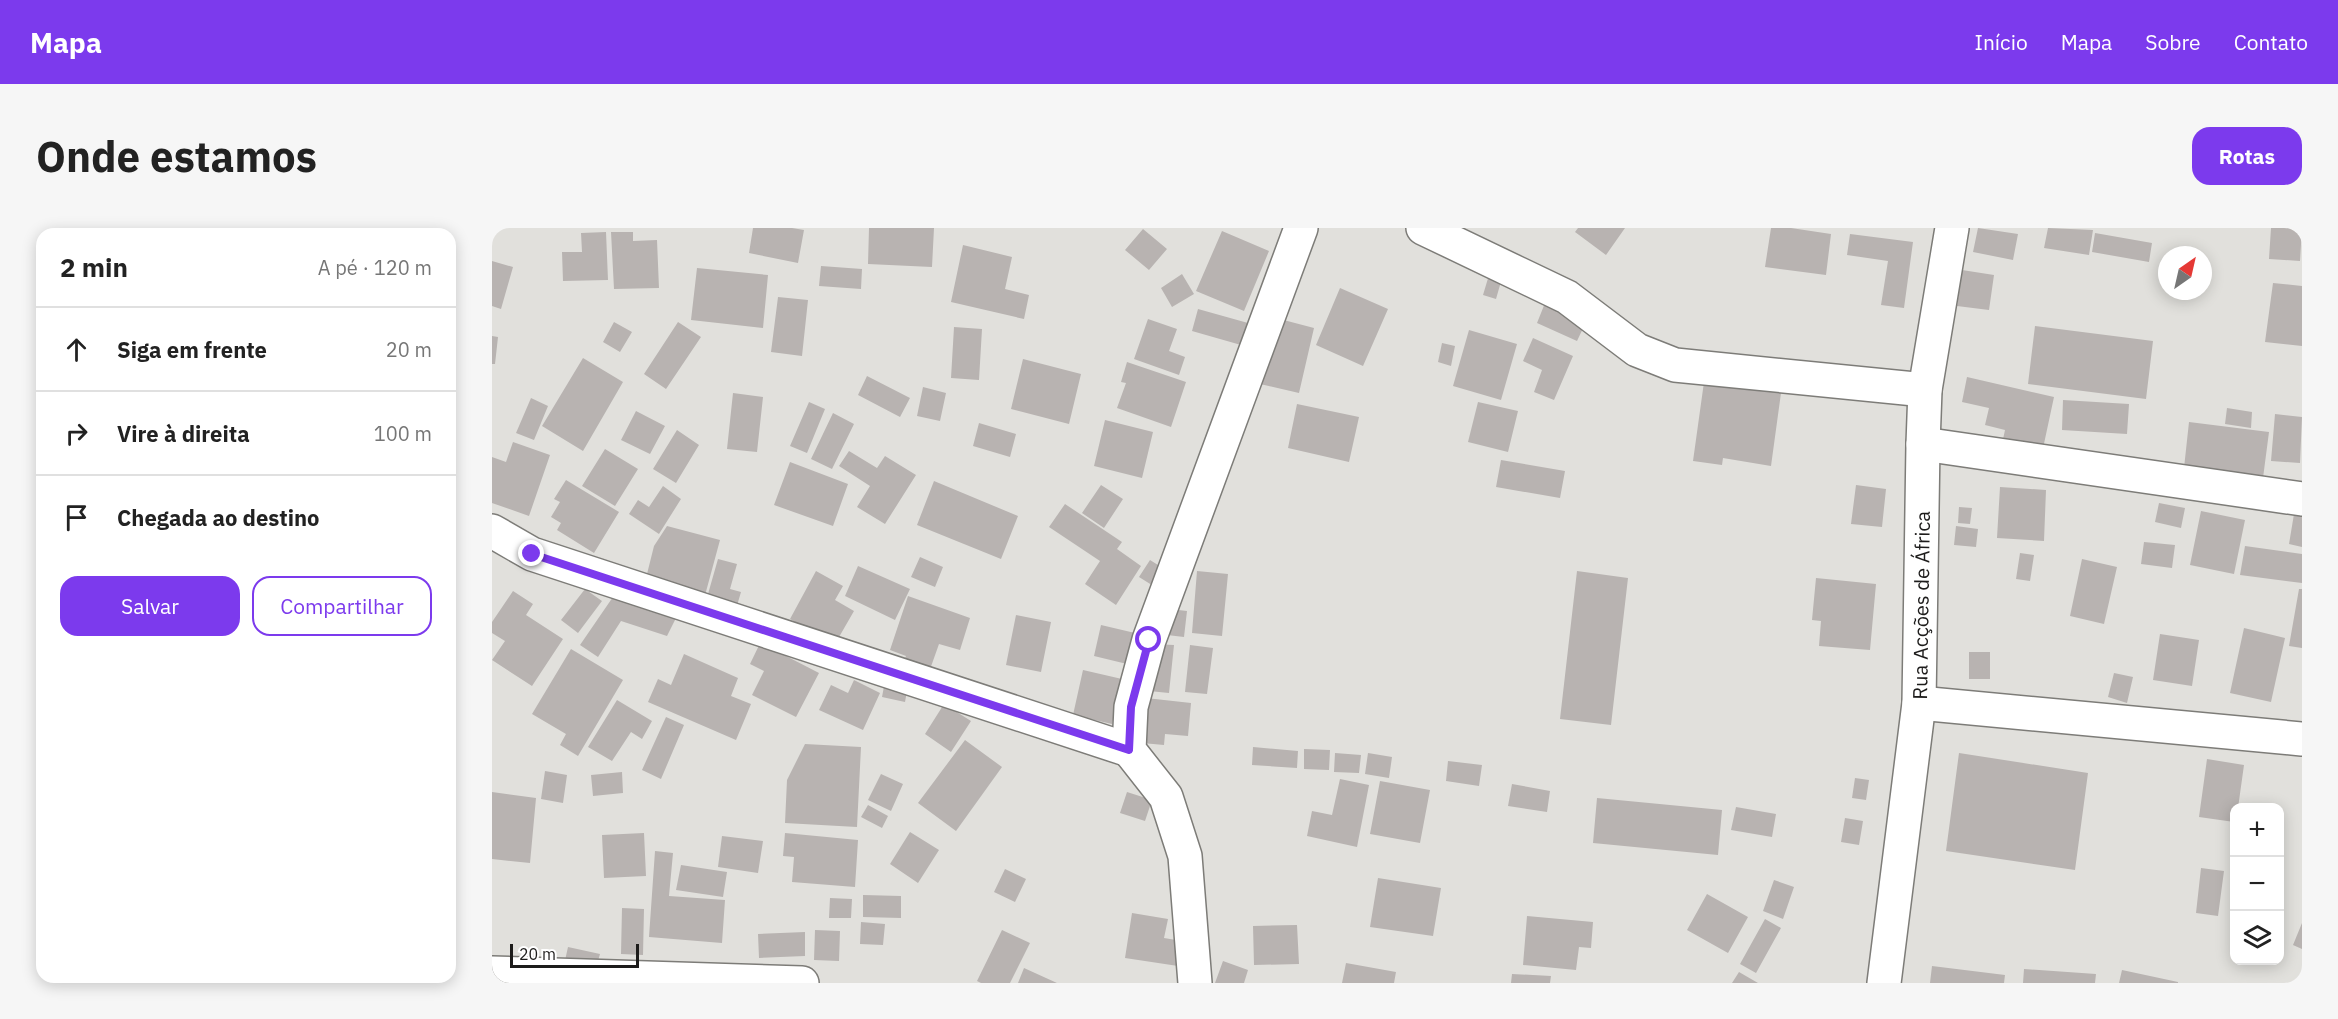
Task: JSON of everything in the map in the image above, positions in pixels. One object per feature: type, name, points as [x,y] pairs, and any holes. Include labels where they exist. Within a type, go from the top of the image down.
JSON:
[{"type":"street","points":[[1129,750],[1131,707],[1149,640],[1301,228]]},
{"type":"street","points":[[1423,228],[1477,239],[1567,297],[1637,350],[1676,364],[1925,390]]},
{"type":"street","name":"Rua Acções de África","points":[[1884,983],[1919,703],[1925,390],[1952,228]]},
{"type":"street","points":[[1923,444],[2302,499]]},
{"type":"street","points":[[492,531],[532,554],[1129,750],[1166,797],[1185,856],[1195,983]]},
{"type":"street","points":[[1919,703],[2302,739]]},
{"type":"street","points":[[492,973],[802,983]]},
{"type":"building","points":[[753,228],[804,230],[798,263],[749,253]]},
{"type":"building","points":[[869,228],[934,228],[932,267],[868,264]]},
{"type":"building","points":[[1578,228],[1625,228],[1606,255],[1575,232]]},
{"type":"building","points":[[1771,228],[1791,228],[1831,234],[1826,275],[1765,267]]},
{"type":"building","points":[[1978,228],[2018,234],[2013,260],[1973,252]]},
{"type":"building","points":[[2048,228],[2093,230],[2089,255],[2044,248]]},
{"type":"building","points":[[2271,228],[2302,228],[2300,261],[2269,259]]},
{"type":"building","points":[[1143,229],[1167,249],[1149,270],[1125,250]]},
{"type":"building","points":[[1222,231],[1269,251],[1244,311],[1196,291]]},
{"type":"building","points":[[606,232],[608,280],[563,281],[562,252],[582,252],[581,233]]},
{"type":"building","points":[[611,232],[633,232],[633,241],[657,240],[659,288],[614,289]]},
{"type":"building","points":[[2095,233],[2152,243],[2149,262],[2092,252]]},
{"type":"building","points":[[1850,234],[1913,242],[1904,308],[1881,305],[1888,261],[1847,255]]},
{"type":"building","points":[[963,245],[1012,257],[1005,289],[1029,295],[1024,319],[951,302]]},
{"type":"building","points":[[492,261],[513,267],[501,309],[492,306]]},
{"type":"building","points":[[821,266],[862,269],[861,289],[819,286]]},
{"type":"building","points":[[697,268],[768,275],[763,328],[691,320]]},
{"type":"building","points":[[1962,270],[1994,275],[1989,310],[1957,306]]},
{"type":"building","points":[[1182,274],[1194,294],[1172,307],[1161,288]]},
{"type":"building","points":[[1489,275],[1502,278],[1496,299],[1483,295]]},
{"type":"building","points":[[2273,283],[2302,286],[2302,346],[2265,342]]},
{"type":"building","points":[[1340,288],[1388,309],[1363,366],[1316,345]]},
{"type":"building","points":[[778,297],[808,300],[802,356],[771,352]]},
{"type":"building","points":[[1545,303],[1586,322],[1577,341],[1537,323]]},
{"type":"building","points":[[1198,309],[1248,323],[1241,345],[1192,331]]},
{"type":"building","points":[[1276,318],[1314,328],[1299,393],[1260,384]]},
{"type":"building","points":[[1148,319],[1177,329],[1169,351],[1185,357],[1179,375],[1134,359]]},
{"type":"building","points":[[614,322],[632,332],[620,352],[603,342]]},
{"type":"building","points":[[678,322],[701,337],[666,389],[644,374]]},
{"type":"building","points":[[2035,326],[2153,341],[2146,399],[2028,384]]},
{"type":"building","points":[[954,327],[982,329],[979,380],[951,378]]},
{"type":"building","points":[[1469,330],[1517,344],[1501,400],[1453,386]]},
{"type":"building","points":[[492,336],[498,337],[495,364],[492,364]]},
{"type":"building","points":[[1533,338],[1573,356],[1554,400],[1534,392],[1542,370],[1523,361]]},
{"type":"building","points":[[1442,343],[1455,346],[1451,366],[1438,362]]},
{"type":"building","points":[[583,358],[623,382],[583,451],[542,426]]},
{"type":"building","points":[[1023,359],[1081,374],[1069,424],[1011,409]]},
{"type":"building","points":[[1127,362],[1186,382],[1171,427],[1117,408],[1126,383],[1121,382]]},
{"type":"building","points":[[867,376],[910,398],[900,417],[858,395]]},
{"type":"building","points":[[1967,377],[2054,397],[2042,453],[2002,444],[2005,430],[1985,425],[1989,408],[1962,402]]},
{"type":"building","points":[[1704,382],[1781,393],[1771,466],[1723,458],[1722,465],[1693,461]]},
{"type":"building","points":[[923,387],[946,393],[940,421],[917,416]]},
{"type":"building","points":[[733,393],[763,397],[757,452],[727,449]]},
{"type":"building","points":[[531,398],[548,406],[534,440],[516,433]]},
{"type":"building","points":[[2063,400],[2129,404],[2127,434],[2062,430]]},
{"type":"building","points":[[809,402],[825,409],[807,453],[790,446]]},
{"type":"building","points":[[1478,402],[1518,411],[1508,452],[1468,442]]},
{"type":"building","points":[[1297,404],[1359,417],[1349,462],[1288,448]]},
{"type":"building","points":[[2227,408],[2252,412],[2251,428],[2225,424]]},
{"type":"building","points":[[636,411],[665,426],[650,454],[621,440]]},
{"type":"building","points":[[833,413],[854,424],[832,469],[811,459]]},
{"type":"building","points":[[2275,414],[2302,417],[2300,463],[2271,461]]},
{"type":"building","points":[[1105,420],[1153,432],[1142,478],[1094,466]]},
{"type":"building","points":[[2189,422],[2269,432],[2263,478],[2184,468]]},
{"type":"building","points":[[979,423],[1016,434],[1010,457],[973,446]]},
{"type":"building","points":[[677,430],[699,445],[676,483],[653,469]]},
{"type":"building","points":[[513,442],[550,455],[529,516],[492,503],[492,457],[506,462]]},
{"type":"building","points":[[605,449],[638,469],[615,506],[582,486]]},
{"type":"building","points":[[849,451],[877,468],[885,456],[916,475],[885,524],[857,507],[870,486],[839,466]]},
{"type":"building","points":[[1501,460],[1565,471],[1560,498],[1496,487]]},
{"type":"building","points":[[790,462],[848,484],[833,526],[774,505]]},
{"type":"building","points":[[566,480],[619,512],[594,553],[557,530],[561,523],[551,517],[560,502],[554,499]]},
{"type":"building","points":[[934,481],[1018,516],[1001,559],[917,525]]},
{"type":"building","points":[[1101,485],[1123,499],[1104,528],[1082,513]]},
{"type":"building","points":[[1856,485],[1886,489],[1882,527],[1851,524]]},
{"type":"building","points":[[663,486],[681,499],[659,534],[629,514],[638,500],[649,507]]},
{"type":"building","points":[[2000,487],[2046,490],[2044,541],[1997,538]]},
{"type":"building","points":[[2159,503],[2185,508],[2181,528],[2155,522]]},
{"type":"building","points":[[1065,504],[1122,542],[1117,549],[1141,566],[1116,605],[1085,584],[1100,561],[1049,527]]},
{"type":"building","points":[[1959,507],[1972,508],[1970,524],[1958,523]]},
{"type":"building","points":[[2295,508],[2302,509],[2302,547],[2289,544]]},
{"type":"building","points":[[2201,511],[2245,520],[2234,574],[2190,565]]},
{"type":"building","points":[[667,526],[720,540],[704,599],[644,586],[654,546]]},
{"type":"building","points":[[1956,526],[1978,529],[1976,547],[1954,545]]},
{"type":"building","points":[[2144,542],[2175,545],[2172,568],[2141,564]]},
{"type":"building","points":[[2245,546],[2302,554],[2302,583],[2240,575]]},
{"type":"building","points":[[2020,553],[2034,555],[2030,581],[2016,579]]},
{"type":"building","points":[[920,557],[943,567],[935,587],[911,577]]},
{"type":"building","points":[[718,559],[737,564],[730,589],[741,592],[736,609],[706,601]]},
{"type":"building","points":[[2082,559],[2117,567],[2104,624],[2070,616]]},
{"type":"building","points":[[1150,560],[1166,570],[1155,587],[1139,577]]},
{"type":"building","points":[[858,566],[910,589],[895,620],[845,596]]},
{"type":"building","points":[[816,571],[843,586],[835,600],[854,611],[835,644],[790,619]]},
{"type":"building","points":[[1197,571],[1228,574],[1222,636],[1192,633]]},
{"type":"building","points":[[1577,571],[1628,578],[1611,725],[1560,719]]},
{"type":"building","points":[[1816,578],[1876,584],[1870,650],[1819,646],[1821,621],[1812,620]]},
{"type":"building","points":[[585,589],[602,601],[578,633],[561,620]]},
{"type":"building","points":[[2299,589],[2302,589],[2302,648],[2289,646]]},
{"type":"building","points":[[513,591],[533,604],[526,615],[563,639],[532,686],[492,660],[505,641],[492,633],[492,622]]},
{"type":"building","points":[[615,594],[678,614],[667,636],[621,621],[598,657],[580,645]]},
{"type":"building","points":[[908,596],[970,618],[960,650],[939,644],[928,675],[902,666],[906,656],[890,650]]},
{"type":"building","points":[[1170,609],[1187,611],[1184,637],[1167,635]]},
{"type":"building","points":[[1016,615],[1051,622],[1041,672],[1006,665]]},
{"type":"building","points":[[1101,625],[1135,633],[1127,664],[1094,656]]},
{"type":"building","points":[[2244,628],[2285,638],[2271,702],[2230,693]]},
{"type":"building","points":[[765,633],[791,646],[786,656],[819,673],[796,717],[752,695],[764,671],[750,664]]},
{"type":"building","points":[[2160,634],[2199,640],[2192,686],[2153,680]]},
{"type":"building","points":[[1153,644],[1174,645],[1169,693],[1149,691]]},
{"type":"building","points":[[1190,645],[1213,648],[1207,694],[1185,692]]},
{"type":"building","points":[[571,649],[623,680],[578,756],[560,745],[566,734],[532,714]]},
{"type":"building","points":[[1969,652],[1990,652],[1990,679],[1969,679]]},
{"type":"building","points":[[684,654],[738,678],[731,696],[751,704],[736,740],[648,702],[658,679],[671,685]]},
{"type":"building","points":[[1083,670],[1122,679],[1112,724],[1073,715]]},
{"type":"building","points":[[2114,673],[2133,677],[2127,703],[2108,697]]},
{"type":"building","points":[[886,676],[909,680],[905,702],[882,697]]},
{"type":"building","points":[[854,680],[880,693],[863,730],[819,710],[831,685],[848,693]]},
{"type":"building","points":[[1146,698],[1191,703],[1188,736],[1165,734],[1164,745],[1142,743]]},
{"type":"building","points":[[617,700],[652,721],[642,739],[631,732],[612,761],[588,747]]},
{"type":"building","points":[[944,704],[971,721],[951,752],[925,734]]},
{"type":"building","points":[[666,717],[684,725],[661,779],[642,770]]},
{"type":"building","points":[[965,740],[1002,767],[956,831],[918,803]]},
{"type":"building","points":[[805,744],[861,747],[857,827],[785,823],[787,780]]},
{"type":"building","points":[[1253,747],[1298,751],[1297,768],[1252,765]]},
{"type":"building","points":[[1304,749],[1330,750],[1329,770],[1304,769]]},
{"type":"building","points":[[1335,753],[1361,755],[1359,773],[1334,772]]},
{"type":"building","points":[[1368,753],[1392,757],[1389,778],[1365,774]]},
{"type":"building","points":[[1959,753],[2088,773],[2075,870],[1946,851]]},
{"type":"building","points":[[2207,759],[2244,765],[2239,803],[2230,803],[2230,821],[2199,817]]},
{"type":"building","points":[[1448,761],[1482,765],[1479,786],[1446,781]]},
{"type":"building","points":[[545,771],[567,775],[563,803],[541,799]]},
{"type":"building","points":[[622,772],[623,793],[593,796],[591,775]]},
{"type":"building","points":[[881,774],[903,784],[891,811],[868,800]]},
{"type":"building","points":[[1855,778],[1869,780],[1866,800],[1852,798]]},
{"type":"building","points":[[1340,779],[1369,785],[1357,847],[1307,836],[1312,811],[1332,815]]},
{"type":"building","points":[[1380,781],[1430,790],[1420,843],[1370,834]]},
{"type":"building","points":[[1512,784],[1550,791],[1547,812],[1508,806]]},
{"type":"building","points":[[492,792],[536,798],[530,863],[492,859]]},
{"type":"building","points":[[1127,792],[1152,800],[1145,821],[1120,813]]},
{"type":"building","points":[[1597,798],[1722,810],[1718,855],[1593,843]]},
{"type":"building","points":[[868,805],[888,816],[882,828],[861,817]]},
{"type":"building","points":[[1736,807],[1776,814],[1772,837],[1731,830]]},
{"type":"building","points":[[1845,818],[1863,821],[1859,845],[1841,842]]},
{"type":"building","points":[[910,832],[939,850],[918,883],[890,864]]},
{"type":"building","points":[[644,833],[646,876],[604,878],[602,835]]},
{"type":"building","points":[[785,833],[858,840],[855,887],[792,882],[794,857],[783,856]]},
{"type":"building","points":[[722,836],[763,841],[758,873],[718,867]]},
{"type":"building","points":[[655,851],[673,853],[669,896],[725,900],[722,943],[649,937]]},
{"type":"building","points":[[681,865],[727,872],[723,897],[676,890]]},
{"type":"building","points":[[2201,868],[2224,871],[2218,916],[2196,913]]},
{"type":"building","points":[[1005,869],[1026,879],[1015,902],[994,892]]},
{"type":"building","points":[[1378,878],[1441,888],[1433,936],[1370,927]]},
{"type":"building","points":[[1774,880],[1794,887],[1783,919],[1763,911]]},
{"type":"building","points":[[1707,894],[1748,917],[1728,953],[1687,930]]},
{"type":"building","points":[[863,895],[901,896],[901,918],[863,917]]},
{"type":"building","points":[[830,898],[852,899],[851,918],[829,918]]},
{"type":"building","points":[[622,908],[644,909],[643,955],[621,954]]},
{"type":"building","points":[[1132,913],[1168,919],[1164,938],[1182,941],[1178,966],[1125,958]]},
{"type":"building","points":[[1527,916],[1593,922],[1591,948],[1579,947],[1576,970],[1523,965]]},
{"type":"building","points":[[1765,919],[1781,928],[1756,973],[1740,964]]},
{"type":"building","points":[[861,922],[885,924],[883,945],[860,944]]},
{"type":"building","points":[[2302,923],[2302,949],[2293,945]]},
{"type":"building","points":[[1297,925],[1299,964],[1254,965],[1253,926]]},
{"type":"building","points":[[815,930],[840,931],[839,961],[814,960]]},
{"type":"building","points":[[1002,930],[1030,943],[1010,983],[981,983],[977,981]]},
{"type":"building","points":[[805,932],[805,956],[759,958],[758,934]]},
{"type":"building","points":[[568,947],[600,954],[595,971],[564,965]]},
{"type":"building","points":[[1223,961],[1248,970],[1244,983],[1215,983]]},
{"type":"building","points":[[1346,963],[1396,972],[1394,983],[1342,983]]},
{"type":"building","points":[[1932,966],[2005,975],[2004,983],[1930,983]]},
{"type":"building","points":[[1024,968],[1057,983],[1018,983]]},
{"type":"building","points":[[2024,969],[2096,974],[2095,983],[2023,983]]},
{"type":"building","points":[[2122,970],[2178,982],[2178,983],[2119,983]]},
{"type":"building","points":[[1739,972],[1758,983],[1732,983]]},
{"type":"building","points":[[1512,974],[1551,976],[1550,983],[1511,983]]},
{"type":"route","points":[[532,554],[1129,750],[1131,707],[1149,640]]}]
